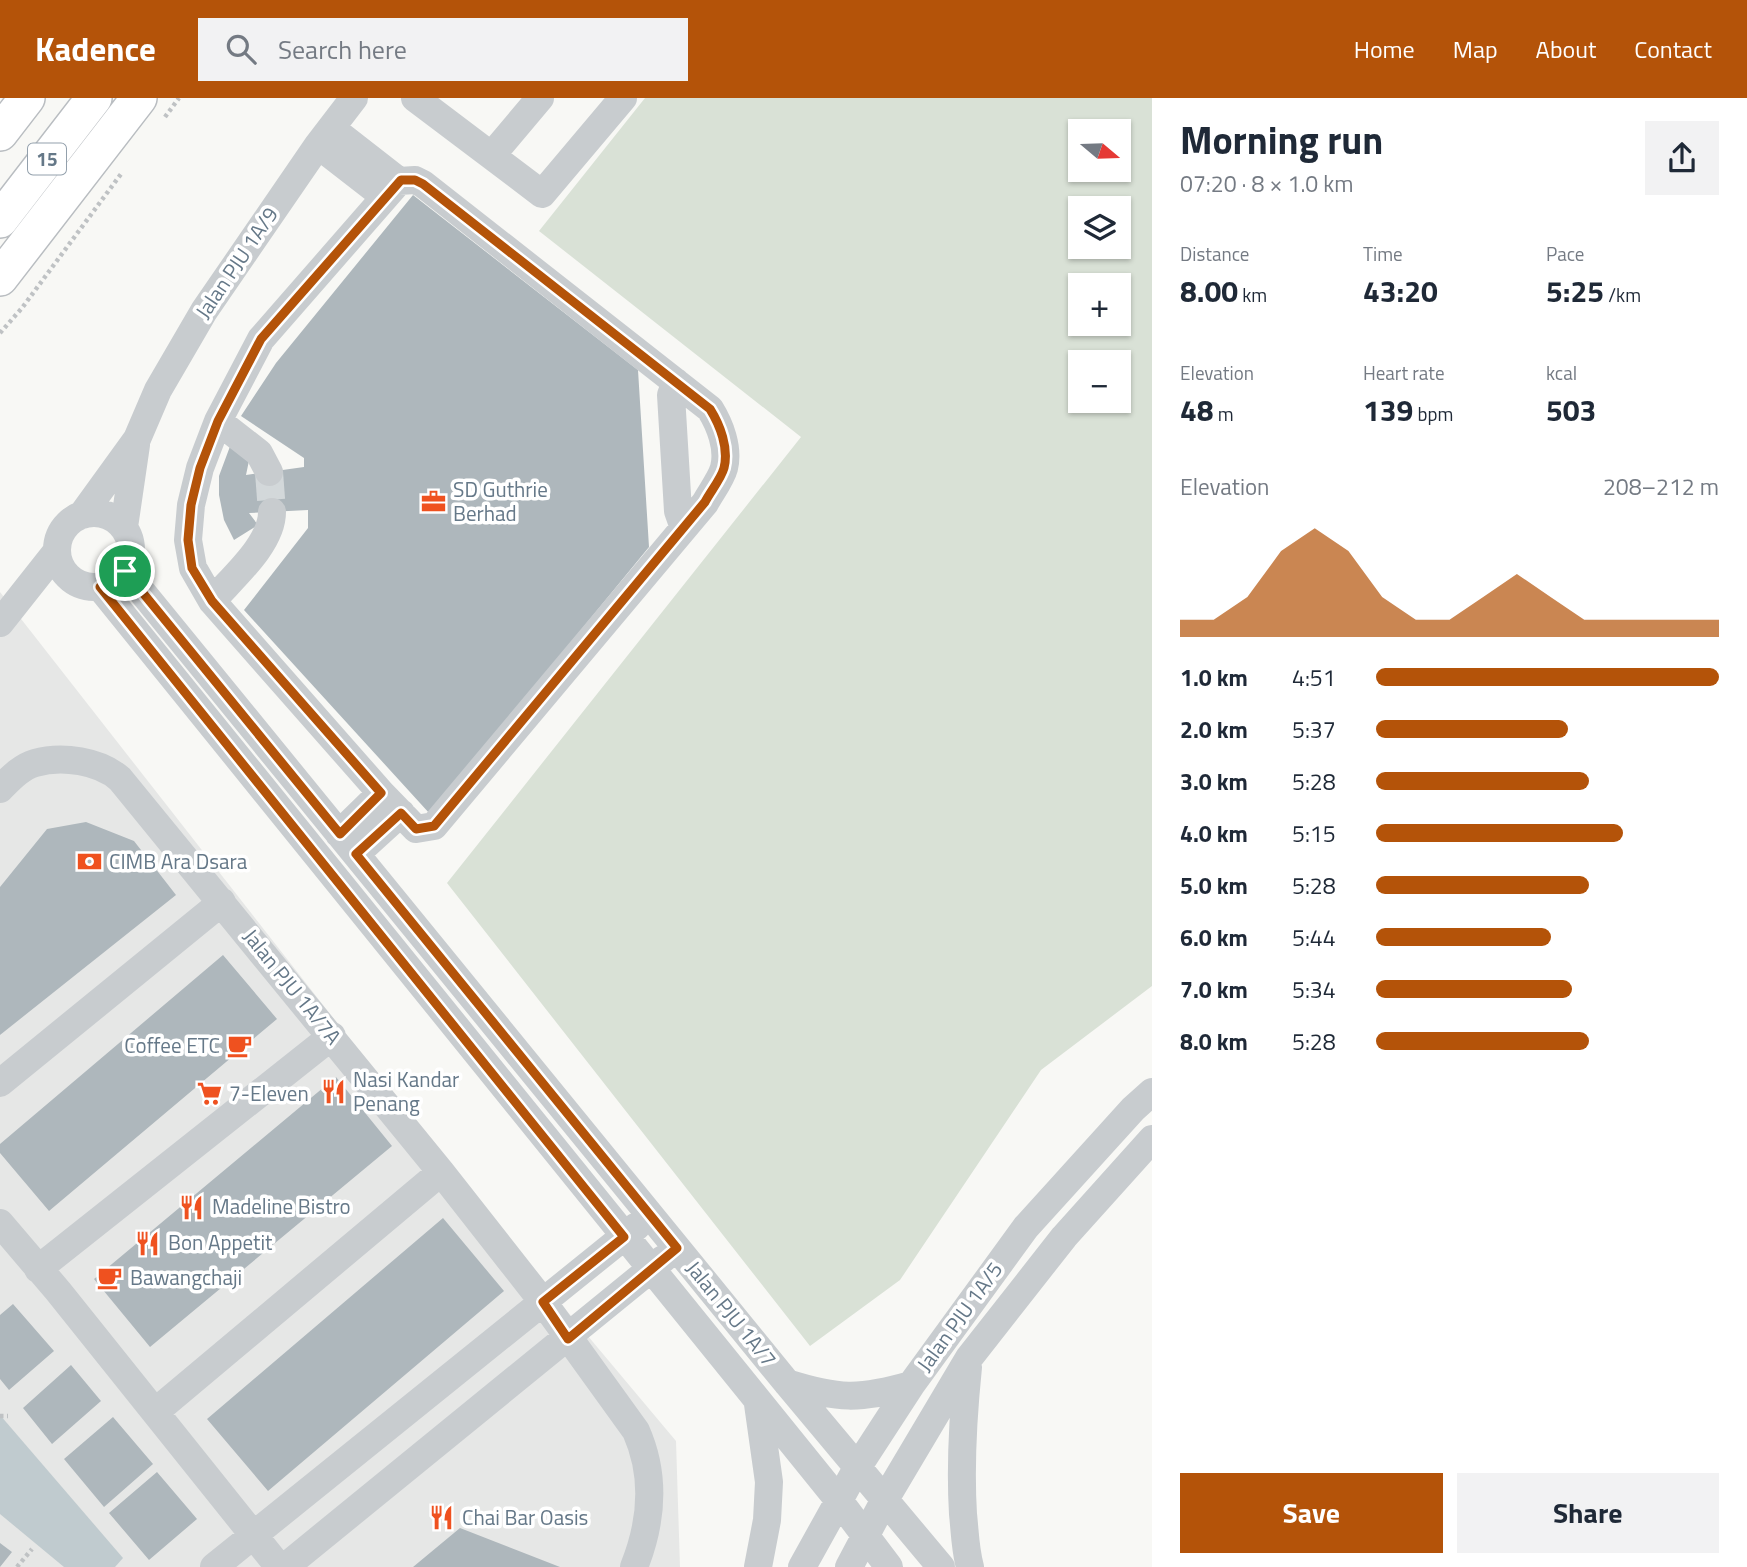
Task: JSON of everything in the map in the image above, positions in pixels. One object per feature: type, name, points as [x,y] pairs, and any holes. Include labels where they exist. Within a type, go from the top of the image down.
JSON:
[{"type":"main road","name":"15","points":[[0,133],[27,98]]},
{"type":"main road","name":"15","points":[[0,220],[93,98]]},
{"type":"main road","points":[[0,278],[151,108]]},
{"type":"street","name":"Jalan PJU 1A/9","points":[[82,515],[137,439],[158,390],[204,311],[324,136],[354,98]]},
{"type":"street","points":[[492,155],[540,98]]},
{"type":"street","points":[[433,103],[492,155],[542,194],[623,98]]},
{"type":"street","points":[[324,136],[392,189]]},
{"type":"street","points":[[415,180],[423,184],[710,409],[721,426],[724,446],[724,467],[705,502],[434,826],[416,829],[212,601],[192,568],[188,540],[191,505],[200,468],[218,421],[261,339],[392,189],[415,180]]},
{"type":"street","points":[[676,382],[671,395],[678,511],[684,527]]},
{"type":"street","points":[[218,421],[260,453],[269,472]]},
{"type":"street","name":"Jalan PJU 1A/9","points":[[124,527],[137,439]]},
{"type":"street","points":[[97,512],[112,517],[124,527],[131,541],[131,556],[125,571],[114,582],[100,587],[88,587],[67,575],[60,564],[57,551],[60,536],[69,523],[82,515],[97,512]]},
{"type":"street","points":[[212,601],[267,538],[272,525],[272,512]]},
{"type":"street","points":[[0,623],[57,551]]},
{"type":"street","name":"Jalan PJU 1A/7","points":[[125,571],[787,1383],[941,1567]]},
{"type":"street","name":"Jalan PJU 1A/7","points":[[100,587],[758,1404],[840,1502],[889,1567]]},
{"type":"street","name":"Jalan PJU 1A/7A","points":[[0,789],[14,775],[35,763],[65,760],[99,765],[111,771],[332,1036],[543,1302],[636,1431],[645,1451],[650,1477],[643,1545],[634,1567]]},
{"type":"street","points":[[348,844],[381,793]]},
{"type":"street","points":[[348,844],[401,813]]},
{"type":"street","points":[[0,1083],[222,902]]},
{"type":"street","points":[[38,1269],[332,1036]]},
{"type":"street","name":"Jalan PJU 1A/5","points":[[803,1567],[858,1468],[911,1385],[1026,1227],[1133,1109],[1152,1092]]},
{"type":"street","name":"Jalan PJU 1A/5","points":[[849,1567],[884,1501],[969,1358],[1064,1237],[1152,1139]]},
{"type":"street","points":[[155,1412],[441,1172]]},
{"type":"street","points":[[214,1567],[651,1216]]},
{"type":"street","points":[[0,1223],[279,1567]]},
{"type":"street","points":[[285,1567],[677,1248]]},
{"type":"street","points":[[969,1358],[962,1419],[962,1498],[966,1553],[970,1567]]},
{"type":"street","points":[[787,1383],[838,1397],[889,1391],[911,1385]]},
{"type":"street","points":[[758,1404],[769,1482],[767,1520],[758,1567]]},
{"type":"path","points":[[151,108],[179,98]]},
{"type":"path","points":[[0,333],[22,308],[123,172]]},
{"type":"path","points":[[0,1416],[8,1416]]},
{"type":"path","points":[[17,1567],[32,1549]]},
{"type":"shaded area","points":[[645,98],[1152,98],[1152,986],[1041,1070],[900,1280],[810,1346],[447,883],[801,437],[539,231]]},
{"type":"shaded area","points":[[0,592],[499,1230],[676,1441],[680,1567],[0,1567]]},
{"type":"shaded area","points":[[0,1415],[123,1558],[115,1567],[64,1567],[0,1514]]},
{"type":"building","name":"SD Guthrie Berhad","points":[[413,195],[638,370],[649,547],[430,814],[244,610],[308,528],[308,510],[249,513],[258,525],[234,540],[224,520],[219,495],[219,476],[232,441],[251,451],[246,475],[304,467],[304,458],[241,416],[276,363]]},
{"type":"building","points":[[86,822],[134,841],[176,895],[0,1035],[0,887],[47,829]]},
{"type":"building","points":[[223,955],[277,1019],[49,1211],[0,1153],[0,1144]]},
{"type":"building","points":[[336,1077],[392,1146],[150,1347],[94,1279]]},
{"type":"building","points":[[443,1218],[504,1291],[268,1491],[207,1419]]},
{"type":"building","points":[[13,1304],[54,1351],[9,1390],[0,1379],[0,1315]]},
{"type":"building","points":[[71,1365],[101,1401],[52,1444],[23,1408]]},
{"type":"building","points":[[113,1417],[153,1464],[104,1507],[64,1459]]},
{"type":"building","points":[[157,1472],[197,1519],[149,1560],[109,1513]]},
{"type":"building","points":[[460,1528],[560,1567],[413,1567]]},
{"type":"building","points":[[0,1543],[12,1552],[0,1567]]},
{"type":"tunnel","points":[[269,472],[272,512]]},
{"type":"place","name":"SD Guthrie Berhad","points":[[433,502]]},
{"type":"place","name":"CIMB Ara Dsara","points":[[89,862]]},
{"type":"place","name":"Coffee ETC","points":[[240,1046]]},
{"type":"place","name":"Nasi Kandar Penang","points":[[333,1092]]},
{"type":"place","name":"7-Eleven","points":[[209,1094]]},
{"type":"place","name":"Madeline Bistro","points":[[192,1207]]},
{"type":"place","name":"Bon Appetit","points":[[148,1243]]},
{"type":"place","name":"Bawangchaji","points":[[110,1278]]},
{"type":"place","name":"Chai Bar Oasis","points":[[442,1518]]},
{"type":"route","points":[[401,180],[415,180],[423,184],[710,409],[721,426],[724,467],[705,502],[434,826],[416,829],[401,813],[356,854],[677,1248],[568,1339],[543,1302],[624,1237],[100,587],[114,582],[125,571],[340,834],[381,793],[212,601],[192,568],[188,540],[191,505],[200,468],[218,421],[261,339],[401,180]]}]
